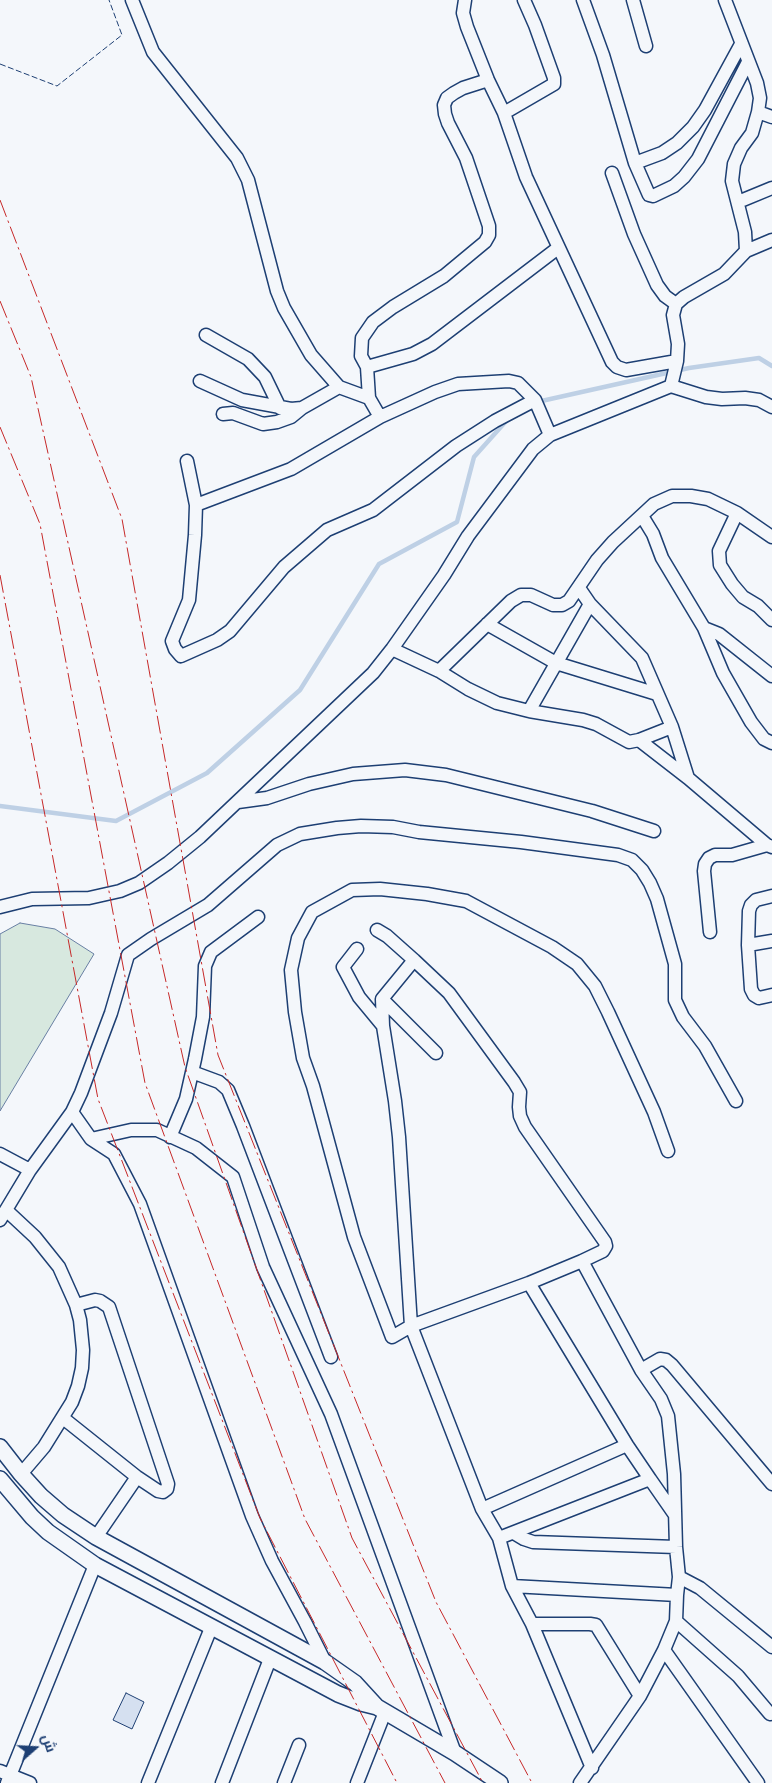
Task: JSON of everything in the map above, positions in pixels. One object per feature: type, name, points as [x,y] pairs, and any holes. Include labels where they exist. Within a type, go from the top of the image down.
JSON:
[{"type":"street","points":[[132,0],[153,52],[237,158],[248,180],[277,291],[284,308],[311,355],[339,387],[368,398]]},
{"type":"street","points":[[464,0],[463,12],[467,27],[488,80],[504,113],[526,177],[612,362],[617,367],[626,370],[677,361]]},
{"type":"street","points":[[504,113],[554,84],[535,25],[524,0]]},
{"type":"street","points":[[583,0],[603,55],[635,163],[649,195],[653,196],[674,186],[684,177],[707,144],[748,62]]},
{"type":"street","points":[[633,0],[646,46]]},
{"type":"street","points":[[725,0],[757,83],[760,98],[752,133],[741,148],[734,164],[732,181],[745,232],[746,251]]},
{"type":"street","points":[[635,163],[662,153],[677,143],[693,127],[741,44]]},
{"type":"street","points":[[380,417],[368,398],[367,367],[361,356],[362,338],[373,322],[393,307],[444,276],[485,242],[489,235],[489,226],[466,158],[448,123],[444,105],[447,98],[454,93],[488,80]]},
{"type":"street","points":[[758,112],[772,117]]},
{"type":"street","points":[[612,173],[634,234],[657,285],[665,296],[676,304]]},
{"type":"street","points":[[738,202],[772,188]]},
{"type":"street","points":[[671,386],[677,361],[678,344],[672,315],[676,304],[684,296],[724,274],[746,251],[772,240]]},
{"type":"street","points":[[367,367],[413,354],[432,344],[558,248]]},
{"type":"street","points":[[206,335],[248,359],[264,378],[280,408]]},
{"type":"street","points":[[200,381],[242,400],[280,408],[302,408]]},
{"type":"street","points":[[196,505],[291,469],[380,417],[435,392],[458,384],[509,381],[518,383],[535,400],[550,435]]},
{"type":"street","points":[[0,907],[32,899],[89,898],[126,889],[139,883],[168,863],[200,837],[373,673],[444,575],[468,536],[533,449],[550,435],[671,386],[706,397],[759,400],[772,407]]},
{"type":"street","points":[[223,414],[233,413],[263,424],[277,422],[291,417],[302,408],[339,387]]},
{"type":"street","points":[[186,461],[196,505],[196,535],[189,600],[172,641],[175,649],[181,656],[217,640],[230,631],[284,567],[327,530],[373,510],[456,446],[495,421],[535,400]]},
{"type":"street","points":[[439,671],[511,601],[521,595],[531,595],[553,605],[562,605],[569,601],[597,560],[613,542],[654,504],[672,496],[691,496],[708,499],[737,513],[772,537]]},
{"type":"street","points":[[737,513],[718,551],[720,565],[743,597],[758,606],[772,620]]},
{"type":"street","points":[[642,516],[653,534],[662,558],[704,628],[723,673],[751,722],[764,739],[772,743]]},
{"type":"street","points":[[579,588],[590,604],[642,658],[672,727],[688,778]]},
{"type":"street","points":[[529,711],[590,604]]},
{"type":"street","points":[[487,624],[556,663],[657,694]]},
{"type":"street","points":[[704,628],[719,634],[772,676]]},
{"type":"street","points":[[392,649],[439,671],[468,689],[497,703],[529,711],[583,720],[596,724],[629,742],[672,727]]},
{"type":"street","points":[[639,740],[688,778],[769,846]]},
{"type":"street","points":[[238,802],[267,798],[310,784],[353,774],[405,770],[446,775],[592,811],[654,831]]},
{"type":"street","points":[[21,1474],[44,1447],[72,1402],[82,1368],[82,1335],[76,1305],[66,1279],[48,1252],[21,1223],[3,1215],[30,1170],[72,1112],[106,1030],[128,955],[208,905],[277,845],[300,834],[361,826],[394,827],[419,832],[521,842],[618,855],[632,860],[642,870],[650,883],[656,899],[675,964],[676,1000],[679,1008],[683,1017],[706,1046],[736,1102]]},
{"type":"street","points":[[710,932],[704,871],[705,864],[709,858],[732,855],[769,846]]},
{"type":"street","points":[[377,930],[387,936],[449,993],[514,1082],[520,1092],[520,1116],[526,1127],[605,1242],[605,1249],[582,1261],[529,1283],[411,1326],[392,1336],[354,1237],[303,1058],[295,1012],[291,970],[298,938],[312,912],[352,890],[380,889],[427,894],[466,901],[552,947],[577,964],[594,986],[654,1112],[668,1151]]},
{"type":"street","points":[[772,896],[756,900],[751,904],[748,944],[751,989],[754,995],[759,998],[772,996]]},
{"type":"street","points":[[170,1136],[186,1099],[192,1072],[203,1017],[205,966],[211,952],[258,917]]},
{"type":"street","points":[[748,944],[772,942]]},
{"type":"street","points":[[357,949],[343,967],[359,998],[383,1026]]},
{"type":"street","points":[[414,960],[382,999],[383,1026],[396,1101],[411,1326],[482,1509],[499,1538],[512,1586],[532,1624],[592,1768]]},
{"type":"street","points":[[382,999],[436,1053]]},
{"type":"street","points":[[192,1072],[219,1082],[228,1090],[331,1357]]},
{"type":"street","points":[[72,1112],[90,1139],[114,1154],[140,1204],[252,1516],[272,1560],[324,1662]]},
{"type":"street","points":[[90,1139],[131,1130],[157,1130],[196,1148],[233,1177],[263,1268],[331,1414],[455,1753]]},
{"type":"street","points":[[0,1154],[30,1170]]},
{"type":"street","points":[[580,1783],[640,1696],[664,1650],[676,1621],[679,1577],[676,1547],[674,1474],[668,1416],[661,1399],[641,1370],[582,1261]]},
{"type":"street","points":[[529,1283],[627,1445],[675,1515]]},
{"type":"street","points":[[63,1418],[137,1477],[158,1491],[163,1492],[167,1489],[168,1484],[109,1307],[95,1300],[76,1305]]},
{"type":"street","points":[[641,1370],[660,1359],[666,1360],[672,1365],[772,1484]]},
{"type":"street","points":[[482,1509],[627,1445]]},
{"type":"street","points":[[0,1447],[21,1474],[52,1506],[96,1538],[344,1674],[381,1709]]},
{"type":"street","points":[[96,1538],[137,1477]]},
{"type":"street","points":[[499,1538],[650,1480]]},
{"type":"street","points":[[1,1484],[48,1532],[94,1565],[338,1694],[381,1709],[455,1753],[500,1783]]},
{"type":"street","points":[[514,1533],[533,1542],[676,1547]]},
{"type":"street","points":[[30,1783],[5,1776],[94,1565]]},
{"type":"street","points":[[679,1577],[700,1588],[772,1647]]},
{"type":"street","points":[[512,1586],[677,1595]]},
{"type":"street","points":[[676,1621],[738,1676],[770,1714]]},
{"type":"street","points":[[532,1624],[596,1625],[640,1696]]},
{"type":"street","points":[[148,1783],[211,1628]]},
{"type":"street","points":[[664,1650],[758,1783]]},
{"type":"street","points":[[222,1783],[270,1659]]},
{"type":"street","points":[[338,1694],[342,1692],[347,1684],[344,1674]]},
{"type":"street","points":[[357,1783],[381,1709]]},
{"type":"street","points":[[284,1783],[299,1745]]},
{"type":"shaded area","points":[[20,923],[55,929],[94,954],[0,1111],[0,934]]},
{"type":"building","points":[[126,1693],[144,1702],[132,1729],[113,1720]]},
{"type":"waterway","points":[[537,402],[689,368],[759,358],[772,366]]},
{"type":"waterway","points":[[0,806],[116,821],[207,773],[300,690],[379,564],[457,522],[474,457],[508,419]]},
{"type":"fence","points":[[0,64],[57,86],[122,35],[109,0]]},
{"type":"power","points":[[0,200],[122,519],[218,1055],[436,1602],[532,1783]]},
{"type":"power","points":[[0,301],[31,377],[185,1067],[352,1538],[483,1783]]},
{"type":"power","points":[[0,427],[40,524],[145,1083],[305,1519],[445,1783]]},
{"type":"power","points":[[0,575],[98,1099],[260,1518],[397,1783]]}]
